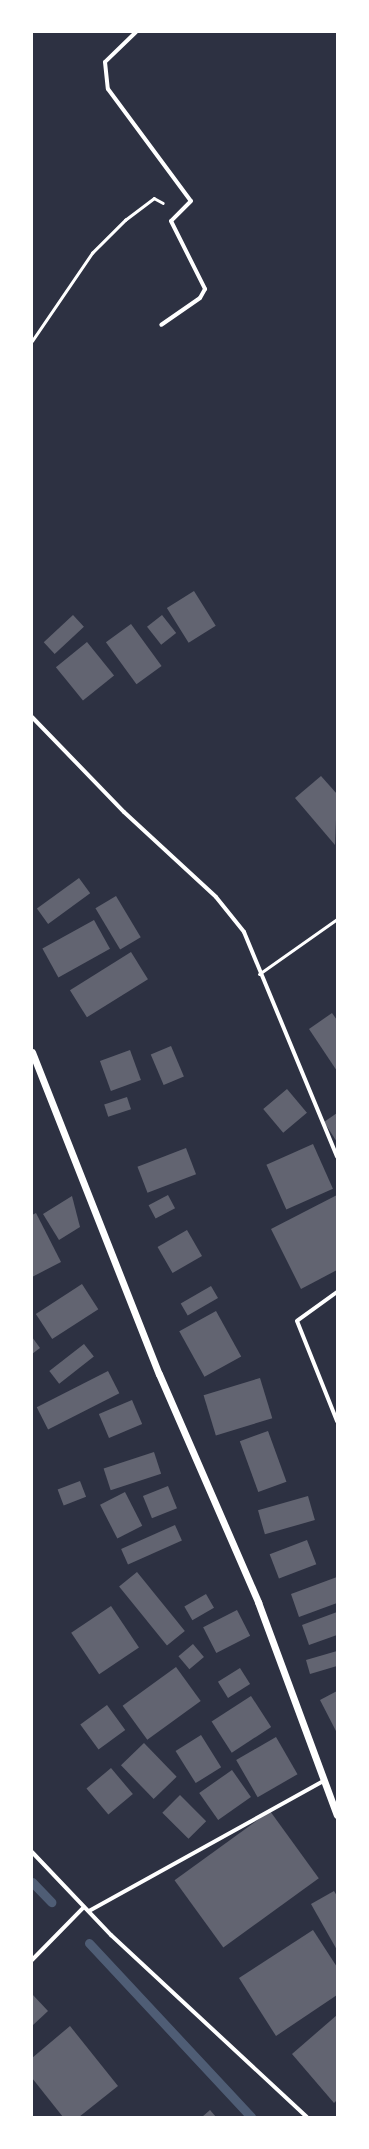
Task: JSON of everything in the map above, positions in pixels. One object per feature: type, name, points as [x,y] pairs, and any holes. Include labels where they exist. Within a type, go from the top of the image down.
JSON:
[{"type":"street","points":[[136,32],[105,62],[104,76],[121,111],[191,201],[174,217],[173,226],[205,289],[200,298],[161,325]]},
{"type":"street","points":[[32,717],[124,812],[216,897],[244,932],[259,974],[337,1156]]},
{"type":"street","points":[[32,1052],[159,1374],[258,1602],[337,1815]]},
{"type":"street","points":[[337,1292],[297,1321],[337,1421]]},
{"type":"street","points":[[89,1911],[324,1781]]},
{"type":"street","points":[[32,1852],[84,1907],[307,2117]]},
{"type":"street","points":[[32,1960],[84,1907]]},
{"type":"lane","points":[[259,974],[337,919]]},
{"type":"path","points":[[32,341],[92,253],[125,220],[157,198],[174,217]]},
{"type":"building","points":[[194,591],[216,626],[189,643],[167,608]]},
{"type":"building","points":[[73,615],[84,627],[55,654],[44,642]]},
{"type":"building","points":[[162,615],[176,633],[161,645],[147,627]]},
{"type":"building","points":[[131,624],[162,666],[136,684],[106,642]]},
{"type":"building","points":[[87,642],[114,675],[83,701],[56,667]]},
{"type":"building","points":[[321,776],[337,794],[335,845],[295,798]]},
{"type":"building","points":[[79,878],[90,893],[48,924],[37,909]]},
{"type":"building","points":[[116,896],[141,937],[120,950],[95,908]]},
{"type":"building","points":[[94,920],[110,949],[58,977],[42,949]]},
{"type":"building","points":[[131,952],[148,979],[87,1017],[70,990]]},
{"type":"building","points":[[332,1013],[337,1020],[337,1071],[309,1029]]},
{"type":"building","points":[[171,1046],[184,1076],[164,1085],[151,1055]]},
{"type":"building","points":[[130,1050],[141,1080],[111,1091],[100,1061]]},
{"type":"building","points":[[287,1089],[307,1113],[283,1133],[263,1109]]},
{"type":"building","points":[[127,1097],[131,1109],[108,1117],[104,1104]]},
{"type":"building","points":[[337,1113],[337,1142],[324,1122]]},
{"type":"building","points":[[313,1144],[333,1189],[286,1210],[266,1165]]},
{"type":"building","points":[[186,1148],[196,1174],[147,1193],[137,1167]]},
{"type":"building","points":[[168,1195],[175,1208],[156,1219],[149,1205]]},
{"type":"building","points":[[337,1195],[337,1270],[301,1289],[271,1229]]},
{"type":"building","points":[[72,1196],[80,1227],[59,1240],[43,1214]]},
{"type":"building","points":[[36,1213],[61,1262],[32,1277],[32,1215]]},
{"type":"building","points":[[187,1230],[202,1256],[173,1273],[158,1247]]},
{"type":"building","points":[[82,1284],[98,1309],[52,1339],[36,1314]]},
{"type":"building","points":[[211,1286],[218,1298],[188,1316],[181,1304]]},
{"type":"building","points":[[216,1311],[241,1356],[204,1377],[179,1331]]},
{"type":"building","points":[[32,1337],[40,1348],[32,1354]]},
{"type":"building","points":[[84,1344],[94,1357],[59,1384],[49,1371]]},
{"type":"building","points":[[108,1371],[119,1393],[48,1430],[37,1407]]},
{"type":"building","points":[[260,1378],[272,1418],[216,1435],[204,1395]]},
{"type":"building","points":[[132,1400],[142,1424],[109,1438],[99,1414]]},
{"type":"building","points":[[268,1431],[286,1482],[258,1492],[240,1441]]},
{"type":"building","points":[[154,1452],[161,1474],[111,1490],[104,1468]]},
{"type":"building","points":[[80,1481],[86,1497],[64,1505],[58,1490]]},
{"type":"building","points":[[168,1486],[177,1508],[152,1518],[143,1496]]},
{"type":"building","points":[[125,1492],[142,1526],[117,1539],[100,1505]]},
{"type":"building","points":[[308,1496],[315,1520],[265,1534],[258,1510]]},
{"type":"building","points":[[175,1525],[182,1541],[128,1565],[121,1549]]},
{"type":"building","points":[[307,1540],[316,1564],[279,1579],[270,1554]]},
{"type":"building","points":[[137,1572],[185,1631],[167,1646],[119,1586]]},
{"type":"building","points":[[337,1577],[337,1603],[299,1617],[291,1594]]},
{"type":"building","points":[[206,1594],[214,1608],[192,1620],[184,1606]]},
{"type":"building","points":[[111,1606],[139,1647],[99,1674],[71,1633]]},
{"type":"building","points":[[237,1610],[250,1636],[216,1653],[203,1627]]},
{"type":"building","points":[[337,1612],[337,1635],[309,1645],[302,1625]]},
{"type":"building","points":[[193,1644],[204,1657],[189,1669],[178,1656]]},
{"type":"building","points":[[337,1651],[337,1666],[310,1674],[306,1660]]},
{"type":"building","points":[[176,1667],[201,1701],[147,1740],[123,1706]]},
{"type":"building","points":[[240,1668],[250,1684],[228,1698],[218,1682]]},
{"type":"building","points":[[337,1691],[337,1733],[320,1700]]},
{"type":"building","points":[[251,1696],[271,1727],[232,1753],[212,1722]]},
{"type":"building","points":[[107,1705],[125,1730],[99,1749],[80,1724]]},
{"type":"building","points":[[201,1735],[221,1767],[196,1783],[176,1751]]},
{"type":"building","points":[[276,1737],[298,1774],[258,1797],[236,1760]]},
{"type":"building","points":[[144,1743],[177,1777],[154,1799],[121,1765]]},
{"type":"building","points":[[111,1768],[133,1794],[108,1815],[86,1789]]},
{"type":"building","points":[[232,1770],[251,1797],[218,1820],[199,1793]]},
{"type":"building","points":[[180,1795],[206,1821],[188,1839],[162,1813]]},
{"type":"building","points":[[270,1811],[319,1878],[223,1948],[175,1880]]},
{"type":"building","points":[[334,1891],[337,1896],[337,1950],[311,1904]]},
{"type":"building","points":[[313,1930],[337,1967],[337,1995],[276,2036],[239,1978]]},
{"type":"building","points":[[32,1994],[48,2011],[32,2026]]},
{"type":"building","points":[[337,2015],[337,2100],[334,2103],[292,2054]]},
{"type":"building","points":[[70,2026],[118,2086],[79,2117],[63,2117],[32,2078],[32,2058]]},
{"type":"building","points":[[210,2110],[216,2117],[202,2117]]},
{"type":"waterway","points":[[32,1882],[51,1902]]},
{"type":"waterway","points":[[89,1943],[251,2117]]}]
